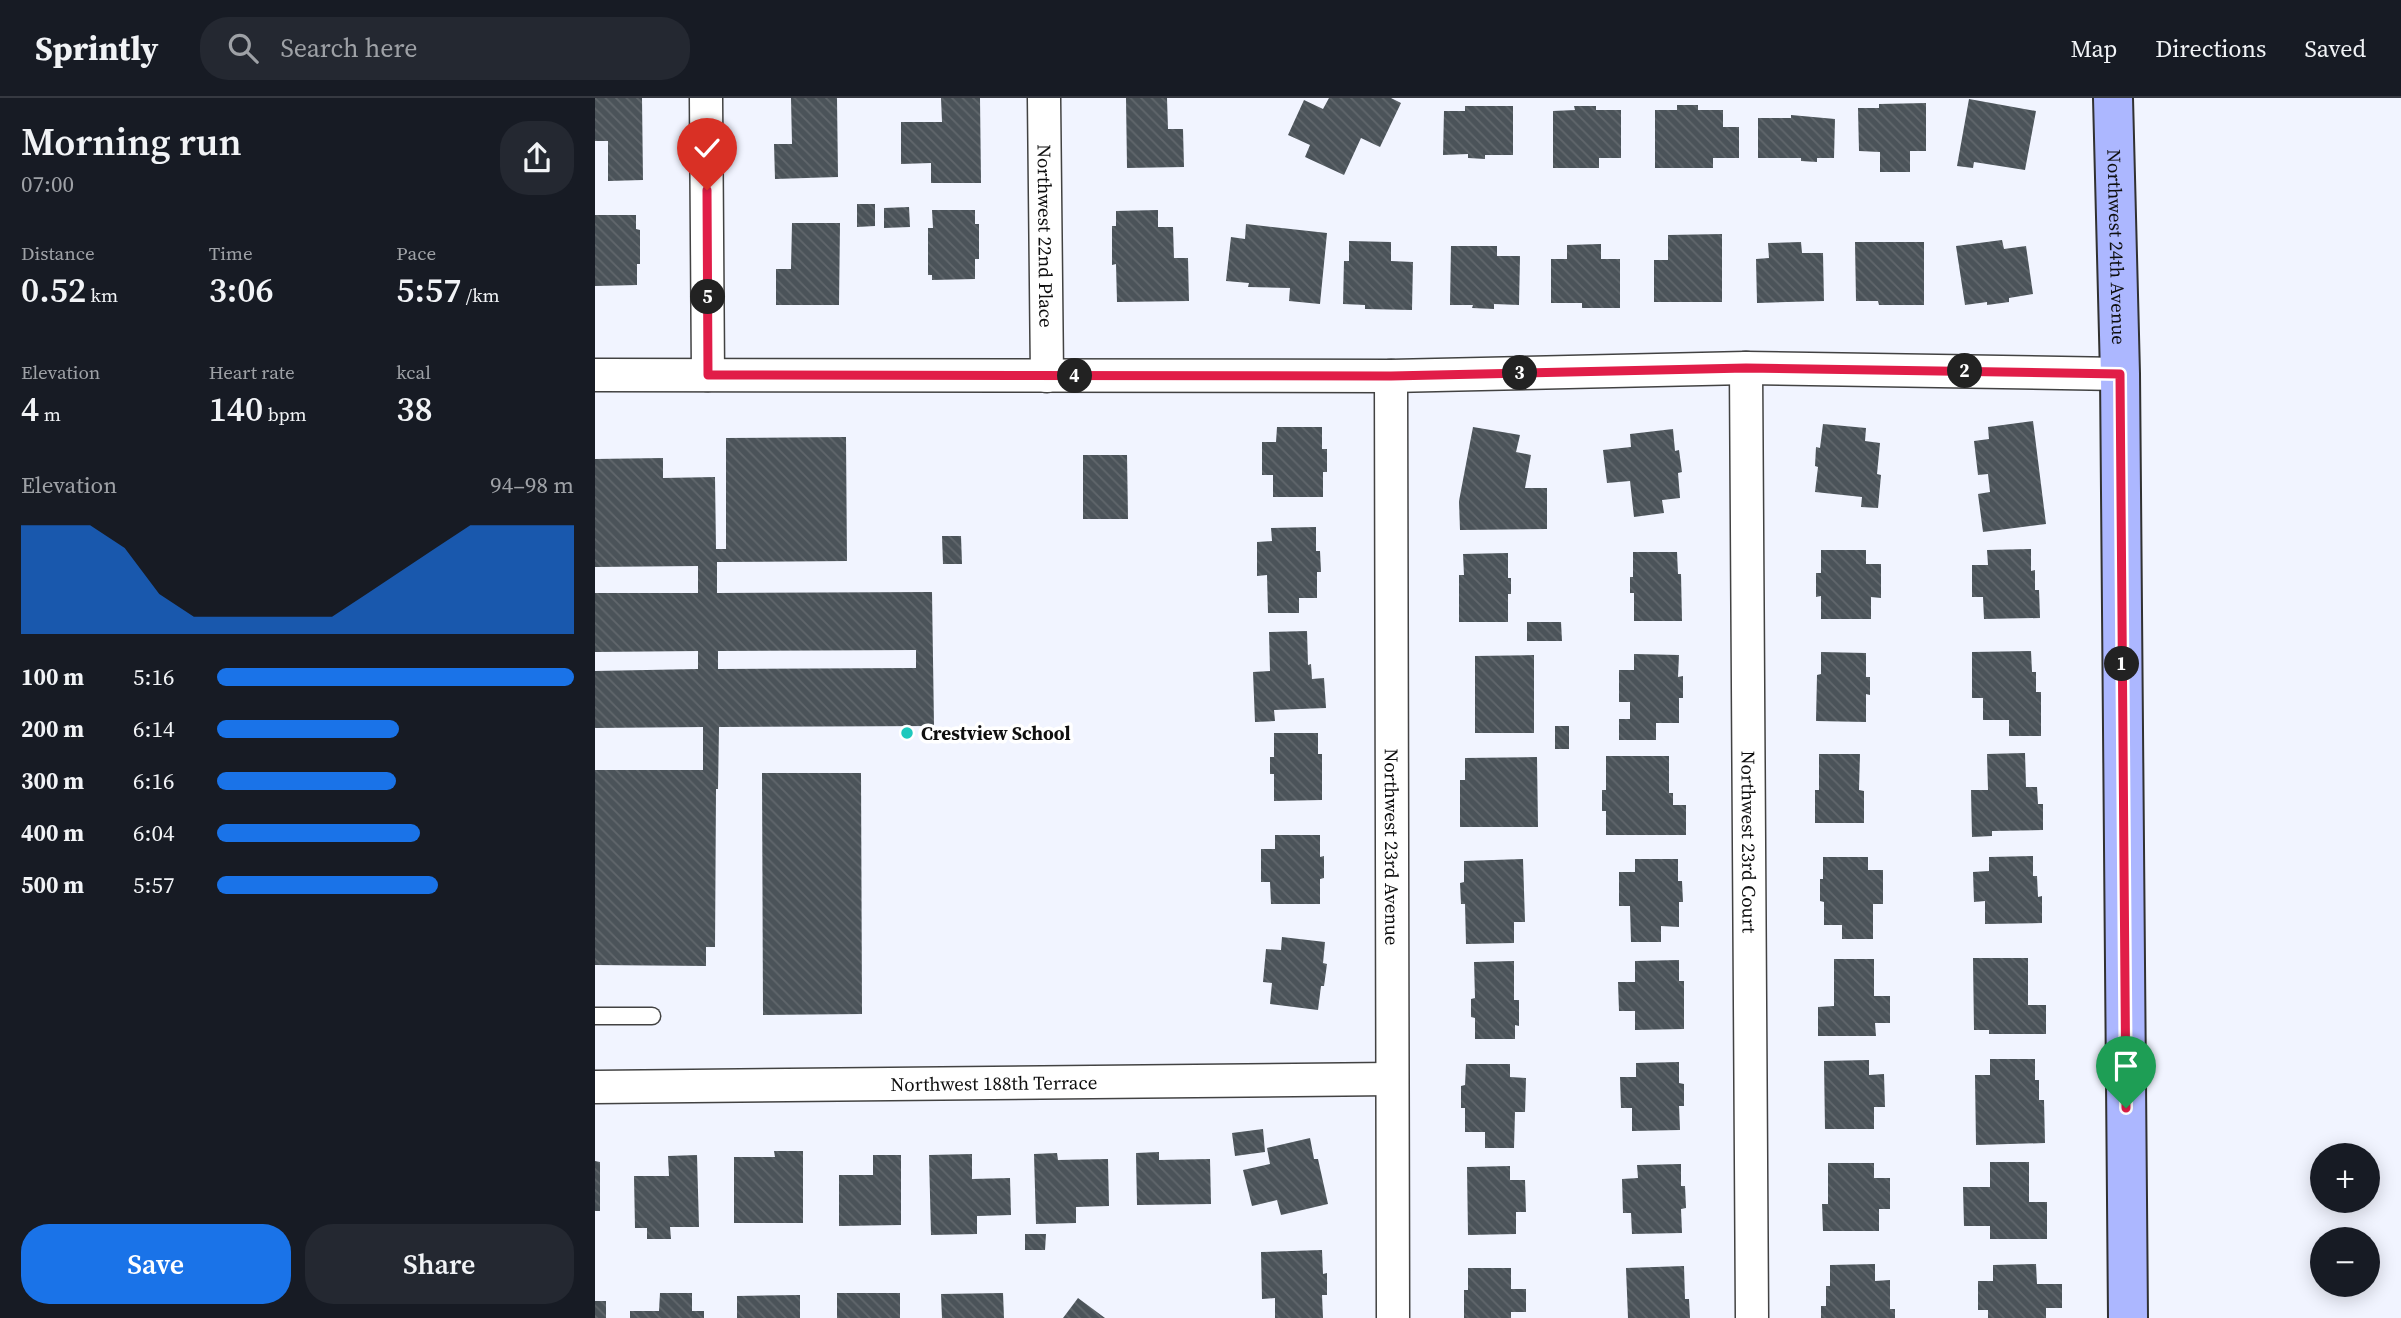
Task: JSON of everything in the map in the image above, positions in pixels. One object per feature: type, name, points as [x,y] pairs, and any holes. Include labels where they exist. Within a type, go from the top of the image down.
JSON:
[{"type":"street","points":[[706,98],[708,375]]},
{"type":"street","name":"Northwest 22nd Place","points":[[1044,98],[1047,376]]},
{"type":"street","name":"Northwest 24th Avenue","points":[[2113,98],[2120,374],[2128,1318]]},
{"type":"street","points":[[595,375],[1391,376],[1746,368],[2120,374]]},
{"type":"street","name":"Northwest 23rd Court","points":[[1746,368],[1752,1318]]},
{"type":"street","name":"Northwest 23rd Avenue","points":[[1391,376],[1392,1318]]},
{"type":"street","name":"Northwest 188th Terrace","points":[[595,1087],[1392,1079]]},
{"type":"lane","points":[[595,1016],[652,1016]]},
{"type":"building","points":[[595,98],[642,98],[643,180],[608,181],[608,141],[595,141]]},
{"type":"building","points":[[791,98],[837,98],[838,177],[775,179],[774,144],[792,144]]},
{"type":"building","points":[[941,98],[980,98],[981,183],[931,183],[931,163],[901,164],[901,122],[942,122]]},
{"type":"building","points":[[1126,98],[1167,98],[1168,129],[1183,129],[1184,167],[1127,168]]},
{"type":"building","points":[[1329,98],[1391,98],[1401,103],[1380,147],[1361,138],[1344,175],[1305,157],[1310,145],[1288,135],[1304,100],[1323,109]]},
{"type":"building","points":[[1969,99],[2036,111],[2025,170],[1974,162],[1973,168],[1957,166]]},
{"type":"building","points":[[1926,103],[1926,151],[1910,151],[1910,172],[1880,172],[1880,152],[1859,151],[1858,108],[1879,108],[1879,104]]},
{"type":"building","points":[[1677,105],[1698,105],[1698,110],[1723,110],[1723,127],[1739,127],[1739,158],[1713,158],[1713,168],[1655,168],[1655,110],[1677,110]]},
{"type":"building","points":[[1465,106],[1513,106],[1513,155],[1485,155],[1485,159],[1468,158],[1468,154],[1443,155],[1444,111],[1465,111]]},
{"type":"building","points":[[1574,106],[1596,106],[1596,110],[1621,110],[1621,158],[1599,158],[1599,168],[1553,168],[1553,111],[1575,110]]},
{"type":"building","points":[[1791,115],[1835,119],[1834,158],[1817,158],[1817,162],[1801,161],[1801,158],[1758,158],[1758,118],[1791,118]]},
{"type":"building","points":[[857,204],[875,204],[875,226],[857,227]]},
{"type":"building","points":[[909,207],[910,227],[884,228],[884,208]]},
{"type":"building","points":[[932,210],[975,210],[975,224],[979,224],[979,259],[975,259],[975,279],[932,280],[932,275],[928,275],[928,228],[933,228]]},
{"type":"building","points":[[1158,210],[1158,227],[1173,227],[1174,258],[1188,258],[1189,301],[1117,302],[1116,264],[1112,265],[1112,226],[1116,226],[1116,211]]},
{"type":"building","points":[[595,215],[636,215],[636,229],[640,230],[637,285],[595,286]]},
{"type":"building","points":[[792,223],[840,223],[839,305],[776,305],[776,269],[791,269]]},
{"type":"building","points":[[1246,224],[1327,233],[1320,304],[1289,301],[1290,288],[1248,287],[1249,283],[1226,281],[1231,237],[1245,239]]},
{"type":"building","points":[[1722,234],[1722,302],[1654,302],[1654,260],[1668,260],[1668,235]]},
{"type":"building","points":[[2002,240],[2004,249],[2026,246],[2033,294],[2009,298],[2009,302],[1965,305],[1956,246]]},
{"type":"building","points":[[1349,241],[1391,242],[1391,261],[1413,262],[1412,310],[1365,309],[1365,305],[1343,304],[1344,261],[1349,261]]},
{"type":"building","points":[[1801,242],[1802,253],[1823,253],[1824,301],[1757,303],[1756,259],[1769,258],[1768,243]]},
{"type":"building","points":[[1855,242],[1924,242],[1924,305],[1879,305],[1878,301],[1856,301]]},
{"type":"building","points":[[1601,244],[1601,259],[1620,259],[1620,308],[1582,308],[1582,303],[1551,303],[1551,259],[1567,259],[1567,245]]},
{"type":"building","points":[[1451,246],[1497,246],[1497,256],[1520,256],[1519,305],[1494,304],[1494,309],[1450,305]]},
{"type":"building","points":[[2033,421],[2046,524],[1983,532],[1978,494],[1990,492],[1988,474],[1978,475],[1974,441],[1989,439],[1988,427]]},
{"type":"building","points":[[1823,424],[1866,428],[1865,441],[1880,443],[1878,508],[1861,507],[1862,497],[1815,492],[1818,467],[1815,466],[1816,447],[1820,448]]},
{"type":"building","points":[[1277,427],[1322,427],[1322,449],[1327,449],[1323,497],[1273,497],[1273,475],[1262,475],[1262,442],[1276,442]]},
{"type":"building","points":[[1473,427],[1520,435],[1516,452],[1531,455],[1525,488],[1547,488],[1547,529],[1460,530],[1459,501]]},
{"type":"building","points":[[1673,429],[1675,451],[1679,450],[1682,472],[1678,473],[1680,498],[1662,500],[1664,513],[1634,517],[1630,481],[1607,483],[1603,450],[1631,447],[1630,434]]},
{"type":"building","points":[[846,437],[847,561],[717,562],[717,593],[932,592],[934,726],[719,727],[715,947],[706,947],[706,966],[595,965],[595,770],[703,770],[703,727],[595,728],[595,671],[698,669],[698,651],[595,652],[595,593],[698,593],[698,566],[595,567],[595,459],[663,458],[663,478],[715,477],[716,549],[726,549],[726,438]],"holes":[[[916,650],[916,668],[718,669],[718,651]]]},
{"type":"building","points":[[1083,455],[1127,455],[1128,519],[1083,519]]},
{"type":"building","points":[[1316,527],[1316,551],[1320,551],[1321,572],[1317,572],[1317,598],[1299,598],[1299,613],[1268,613],[1267,575],[1257,576],[1257,542],[1272,541],[1271,528]]},
{"type":"building","points":[[942,536],[961,536],[962,564],[943,564]]},
{"type":"building","points":[[2031,549],[2031,571],[2035,570],[2035,590],[2039,590],[2040,618],[1984,619],[1983,597],[1972,597],[1972,565],[1988,565],[1987,550]]},
{"type":"building","points":[[1821,550],[1866,550],[1866,564],[1881,564],[1881,598],[1871,597],[1871,619],[1821,619],[1821,596],[1816,597],[1816,573],[1821,573]]},
{"type":"building","points":[[1633,552],[1677,552],[1678,574],[1681,574],[1682,621],[1634,621],[1634,593],[1630,593]]},
{"type":"building","points":[[1508,553],[1511,594],[1508,594],[1508,622],[1459,622],[1459,575],[1464,575],[1463,554]]},
{"type":"building","points":[[1527,622],[1561,622],[1562,641],[1527,641]]},
{"type":"building","points":[[1307,631],[1308,665],[1311,664],[1312,679],[1324,678],[1326,708],[1274,710],[1275,721],[1255,722],[1253,672],[1270,671],[1269,632]]},
{"type":"building","points":[[2031,651],[2032,672],[2036,672],[2036,692],[2041,692],[2041,736],[2009,736],[2009,720],[1983,720],[1983,698],[1972,698],[1972,652]]},
{"type":"building","points":[[1821,652],[1866,653],[1866,677],[1870,677],[1870,695],[1866,694],[1866,722],[1816,721],[1817,675],[1821,674]]},
{"type":"building","points":[[1634,654],[1679,655],[1678,677],[1683,676],[1683,698],[1679,698],[1679,723],[1656,723],[1656,740],[1619,740],[1619,719],[1630,719],[1630,702],[1619,702],[1619,670],[1634,670]]},
{"type":"building","points":[[1534,655],[1534,733],[1475,733],[1475,656]]},
{"type":"building","points":[[1555,726],[1569,726],[1569,749],[1555,749]]},
{"type":"building","points":[[1274,733],[1318,733],[1318,754],[1322,754],[1322,800],[1274,801],[1274,774],[1270,774],[1270,757],[1274,757]]},
{"type":"building","points":[[2025,753],[2026,787],[2037,787],[2038,804],[2043,804],[2043,830],[1992,831],[1992,836],[1972,837],[1971,790],[1988,790],[1987,754]]},
{"type":"building","points":[[1819,754],[1860,754],[1859,790],[1864,791],[1864,823],[1815,823]]},
{"type":"building","points":[[1606,756],[1669,756],[1669,793],[1673,793],[1673,805],[1686,805],[1686,835],[1606,835],[1606,811],[1602,811],[1602,790],[1606,790]]},
{"type":"building","points":[[1537,757],[1538,827],[1460,827],[1460,780],[1465,780],[1465,758]]},
{"type":"building","points":[[762,773],[861,773],[862,1014],[763,1015]]},
{"type":"building","points":[[1275,835],[1320,835],[1324,878],[1320,879],[1320,904],[1271,904],[1270,882],[1261,882],[1261,849],[1275,849]]},
{"type":"building","points":[[2033,856],[2033,876],[2037,876],[2038,897],[2042,896],[2042,923],[1985,924],[1985,901],[1974,902],[1973,872],[1989,871],[1989,857]]},
{"type":"building","points":[[1823,857],[1868,857],[1868,870],[1883,870],[1883,904],[1873,904],[1873,939],[1842,939],[1842,925],[1824,925],[1824,902],[1820,901]]},
{"type":"building","points":[[1523,859],[1525,922],[1514,922],[1514,943],[1466,944],[1465,904],[1461,904],[1460,883],[1464,882],[1464,861]]},
{"type":"building","points":[[1635,859],[1678,859],[1678,881],[1682,881],[1683,902],[1679,902],[1679,927],[1661,926],[1661,942],[1631,942],[1630,906],[1619,906],[1619,872],[1635,872]]},
{"type":"building","points":[[1282,937],[1325,942],[1323,963],[1327,964],[1318,1010],[1270,1004],[1272,983],[1263,982],[1266,949],[1281,950]]},
{"type":"building","points":[[1973,958],[2028,958],[2028,1005],[2046,1005],[2046,1034],[1989,1034],[1989,1030],[1974,1030]]},
{"type":"building","points":[[1834,959],[1874,959],[1874,996],[1890,996],[1890,1023],[1875,1023],[1876,1036],[1818,1036],[1818,1007],[1834,1006]]},
{"type":"building","points":[[1679,960],[1679,981],[1684,981],[1684,1029],[1635,1030],[1635,1011],[1619,1011],[1618,982],[1635,982],[1635,961]]},
{"type":"building","points":[[1514,961],[1514,1000],[1519,1000],[1519,1026],[1515,1025],[1515,1039],[1475,1039],[1475,1018],[1471,1017],[1471,999],[1475,998],[1474,962]]},
{"type":"building","points":[[1990,1059],[2035,1059],[2039,1100],[2044,1100],[2045,1143],[1976,1145],[1975,1075],[1990,1075]]},
{"type":"building","points":[[1869,1060],[1869,1075],[1884,1074],[1885,1107],[1874,1107],[1874,1129],[1825,1129],[1824,1061]]},
{"type":"building","points":[[1679,1062],[1679,1083],[1684,1084],[1684,1106],[1679,1106],[1680,1130],[1632,1131],[1632,1108],[1621,1108],[1620,1077],[1636,1077],[1636,1063]]},
{"type":"building","points":[[1466,1064],[1510,1064],[1510,1077],[1526,1078],[1525,1112],[1515,1112],[1514,1148],[1485,1148],[1485,1132],[1465,1132],[1461,1086],[1465,1085]]},
{"type":"building","points":[[1263,1129],[1265,1152],[1235,1156],[1232,1133]]},
{"type":"building","points":[[1310,1138],[1314,1159],[1318,1159],[1328,1204],[1281,1215],[1277,1200],[1252,1206],[1243,1170],[1270,1164],[1267,1148]]},
{"type":"building","points":[[774,1151],[803,1151],[803,1223],[734,1223],[734,1157],[775,1157]]},
{"type":"building","points":[[1159,1152],[1159,1160],[1210,1159],[1211,1204],[1137,1205],[1136,1153]]},
{"type":"building","points":[[1057,1153],[1058,1160],[1108,1159],[1109,1206],[1076,1207],[1076,1223],[1036,1224],[1034,1154]]},
{"type":"building","points":[[972,1154],[972,1179],[1010,1178],[1011,1215],[977,1216],[977,1234],[931,1235],[929,1155]]},
{"type":"building","points":[[697,1155],[699,1227],[670,1227],[671,1239],[647,1239],[647,1228],[635,1228],[634,1176],[669,1176],[668,1156]]},
{"type":"building","points":[[873,1155],[901,1155],[901,1225],[839,1226],[839,1175],[873,1175]]},
{"type":"building","points":[[595,1161],[600,1162],[600,1211],[595,1211]]},
{"type":"building","points":[[1990,1162],[2029,1162],[2029,1202],[2047,1202],[2047,1239],[1990,1239],[1990,1226],[1964,1226],[1963,1187],[1990,1187]]},
{"type":"building","points":[[1828,1163],[1874,1163],[1874,1178],[1890,1178],[1890,1209],[1879,1209],[1879,1231],[1823,1231],[1822,1204],[1828,1204]]},
{"type":"building","points":[[1681,1164],[1681,1186],[1685,1186],[1686,1208],[1681,1209],[1682,1233],[1632,1234],[1631,1213],[1623,1213],[1622,1179],[1638,1178],[1637,1165]]},
{"type":"building","points":[[1510,1166],[1510,1180],[1525,1180],[1526,1212],[1516,1212],[1516,1234],[1468,1235],[1467,1167]]},
{"type":"building","points":[[1025,1234],[1046,1234],[1045,1250],[1025,1250]]},
{"type":"building","points":[[1322,1250],[1323,1274],[1327,1273],[1327,1295],[1322,1295],[1323,1318],[1275,1318],[1275,1298],[1262,1299],[1261,1252]]},
{"type":"building","points":[[1875,1264],[1875,1281],[1890,1280],[1890,1309],[1895,1309],[1895,1318],[1821,1318],[1821,1306],[1826,1306],[1826,1286],[1830,1286],[1830,1265]]},
{"type":"building","points":[[2036,1264],[2037,1284],[2062,1284],[2062,1308],[2046,1308],[2046,1318],[1988,1318],[1988,1310],[1978,1310],[1978,1281],[1993,1281],[1993,1265]]},
{"type":"building","points":[[1684,1266],[1685,1299],[1689,1299],[1690,1318],[1628,1318],[1626,1268]]},
{"type":"building","points":[[1468,1268],[1511,1268],[1511,1289],[1526,1289],[1526,1312],[1511,1312],[1511,1318],[1464,1318],[1464,1290],[1468,1290]]},
{"type":"building","points":[[660,1293],[692,1293],[692,1311],[704,1311],[704,1318],[630,1318],[630,1311],[659,1311]]},
{"type":"building","points":[[837,1293],[900,1293],[900,1318],[837,1318]]},
{"type":"building","points":[[1003,1293],[1004,1318],[942,1318],[941,1294]]},
{"type":"building","points":[[800,1295],[800,1318],[737,1318],[737,1296]]},
{"type":"building","points":[[1078,1298],[1105,1318],[1063,1318]]},
{"type":"building","points":[[595,1301],[606,1301],[606,1318],[595,1318]]},
{"type":"place","name":"Crestview School","points":[[907,733]]},
{"type":"route","points":[[707,190],[708,375],[1391,376],[1746,368],[2120,374],[2126,1108]]}]
